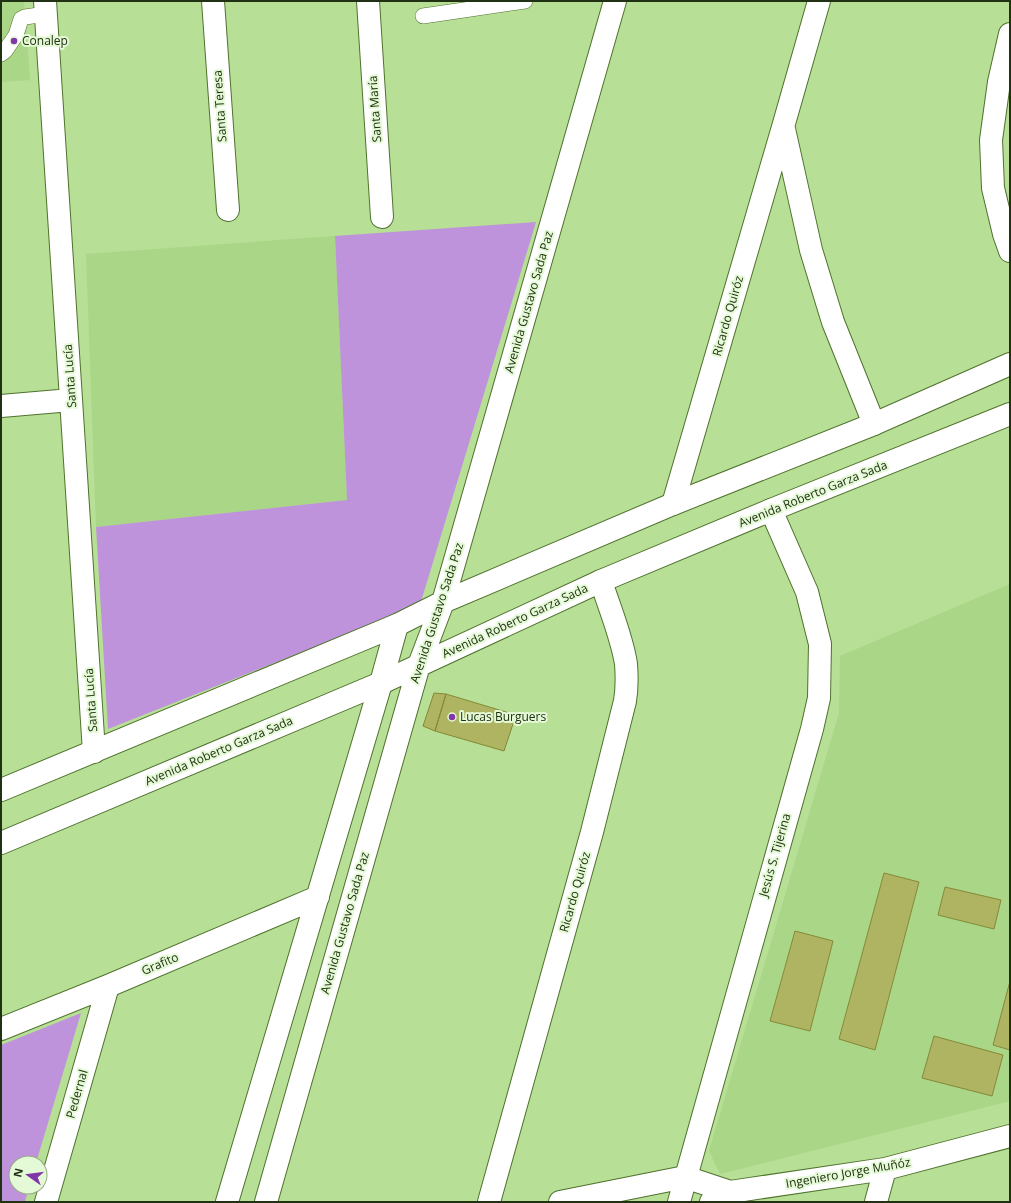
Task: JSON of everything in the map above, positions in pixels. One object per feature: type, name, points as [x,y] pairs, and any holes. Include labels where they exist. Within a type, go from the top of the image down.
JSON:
[{"type":"street","name":"Santa Teresa","points":[[213,1],[228,210]]},
{"type":"street","name":"Santa María","points":[[368,1],[382,217]]},
{"type":"street","name":"Avenida Gustavo Sada Paz","points":[[266,1202],[419,665],[443,602],[615,1]]},
{"type":"street","name":"Ricardo Quiróz","points":[[673,504],[784,127],[819,1]]},
{"type":"street","name":"Santa Lucía","points":[[45,8],[94,752]]},
{"type":"street","points":[[1010,34],[999,82],[991,140],[993,188],[1004,234],[1010,251]]},
{"type":"street","name":"Ricardo Quiróz","points":[[784,127],[811,250],[833,322],[874,424]]},
{"type":"street","points":[[1,790],[397,625],[443,602],[673,504],[874,424],[1010,364]]},
{"type":"street","points":[[1,406],[71,400]]},
{"type":"street","name":"Avenida Roberto Garza Sada","points":[[1,843],[381,683],[601,581],[771,510],[1010,414]]},
{"type":"street","name":"Jesús S. Tijerina","points":[[679,1202],[812,729],[819,698],[820,644],[807,592],[771,510]]},
{"type":"street","name":"Ricardo Quiróz","points":[[489,1202],[592,832],[625,701],[627,682],[626,663],[601,581]]},
{"type":"street","points":[[227,1202],[397,625]]},
{"type":"street","name":"Grafito","points":[[1,1029],[108,986],[318,897]]},
{"type":"street","name":"Pedernal","points":[[46,1202],[108,986]]},
{"type":"street","name":"Ingeniero Jorge Muñóz","points":[[711,1202],[730,1192],[885,1169],[1010,1136]]},
{"type":"street","points":[[876,1202],[885,1169]]},
{"type":"street","points":[[560,1202],[686,1177]]},
{"type":"street","name":"Ingeniero Jorge Muñóz","points":[[686,1177],[730,1192]]},
{"type":"lane","points":[[423,16],[525,1]]},
{"type":"lane","points":[[1,54],[16,36],[21,19],[45,8]]},
{"type":"shaded area","name":"Conalep","points":[[1,1],[24,1],[30,80],[1,82]]},
{"type":"shaded area","points":[[536,222],[420,605],[108,729],[96,527],[347,500],[335,236]]},
{"type":"shaded area","points":[[335,236],[347,500],[96,527],[86,254]]},
{"type":"shaded area","points":[[1010,584],[1010,1101],[720,1174],[709,1151],[839,713],[840,656]]},
{"type":"shaded area","points":[[81,1013],[38,1155],[8,1155],[8,1195],[27,1195],[25,1202],[1,1202],[1,1045]]},
{"type":"building","points":[[434,693],[446,694],[435,731],[423,726]]},
{"type":"building","points":[[446,694],[516,715],[504,751],[435,731]]},
{"type":"building","points":[[884,873],[919,882],[875,1050],[839,1039]]},
{"type":"building","points":[[945,887],[1001,900],[994,929],[938,915]]},
{"type":"building","points":[[795,931],[833,941],[810,1031],[770,1021]]},
{"type":"building","points":[[1010,981],[1010,1050],[993,1045]]},
{"type":"building","points":[[934,1036],[1003,1055],[992,1096],[922,1078]]},
{"type":"place","name":"Conalep","points":[[14,41]]},
{"type":"place","name":"Lucas Burguers","points":[[452,717]]}]
